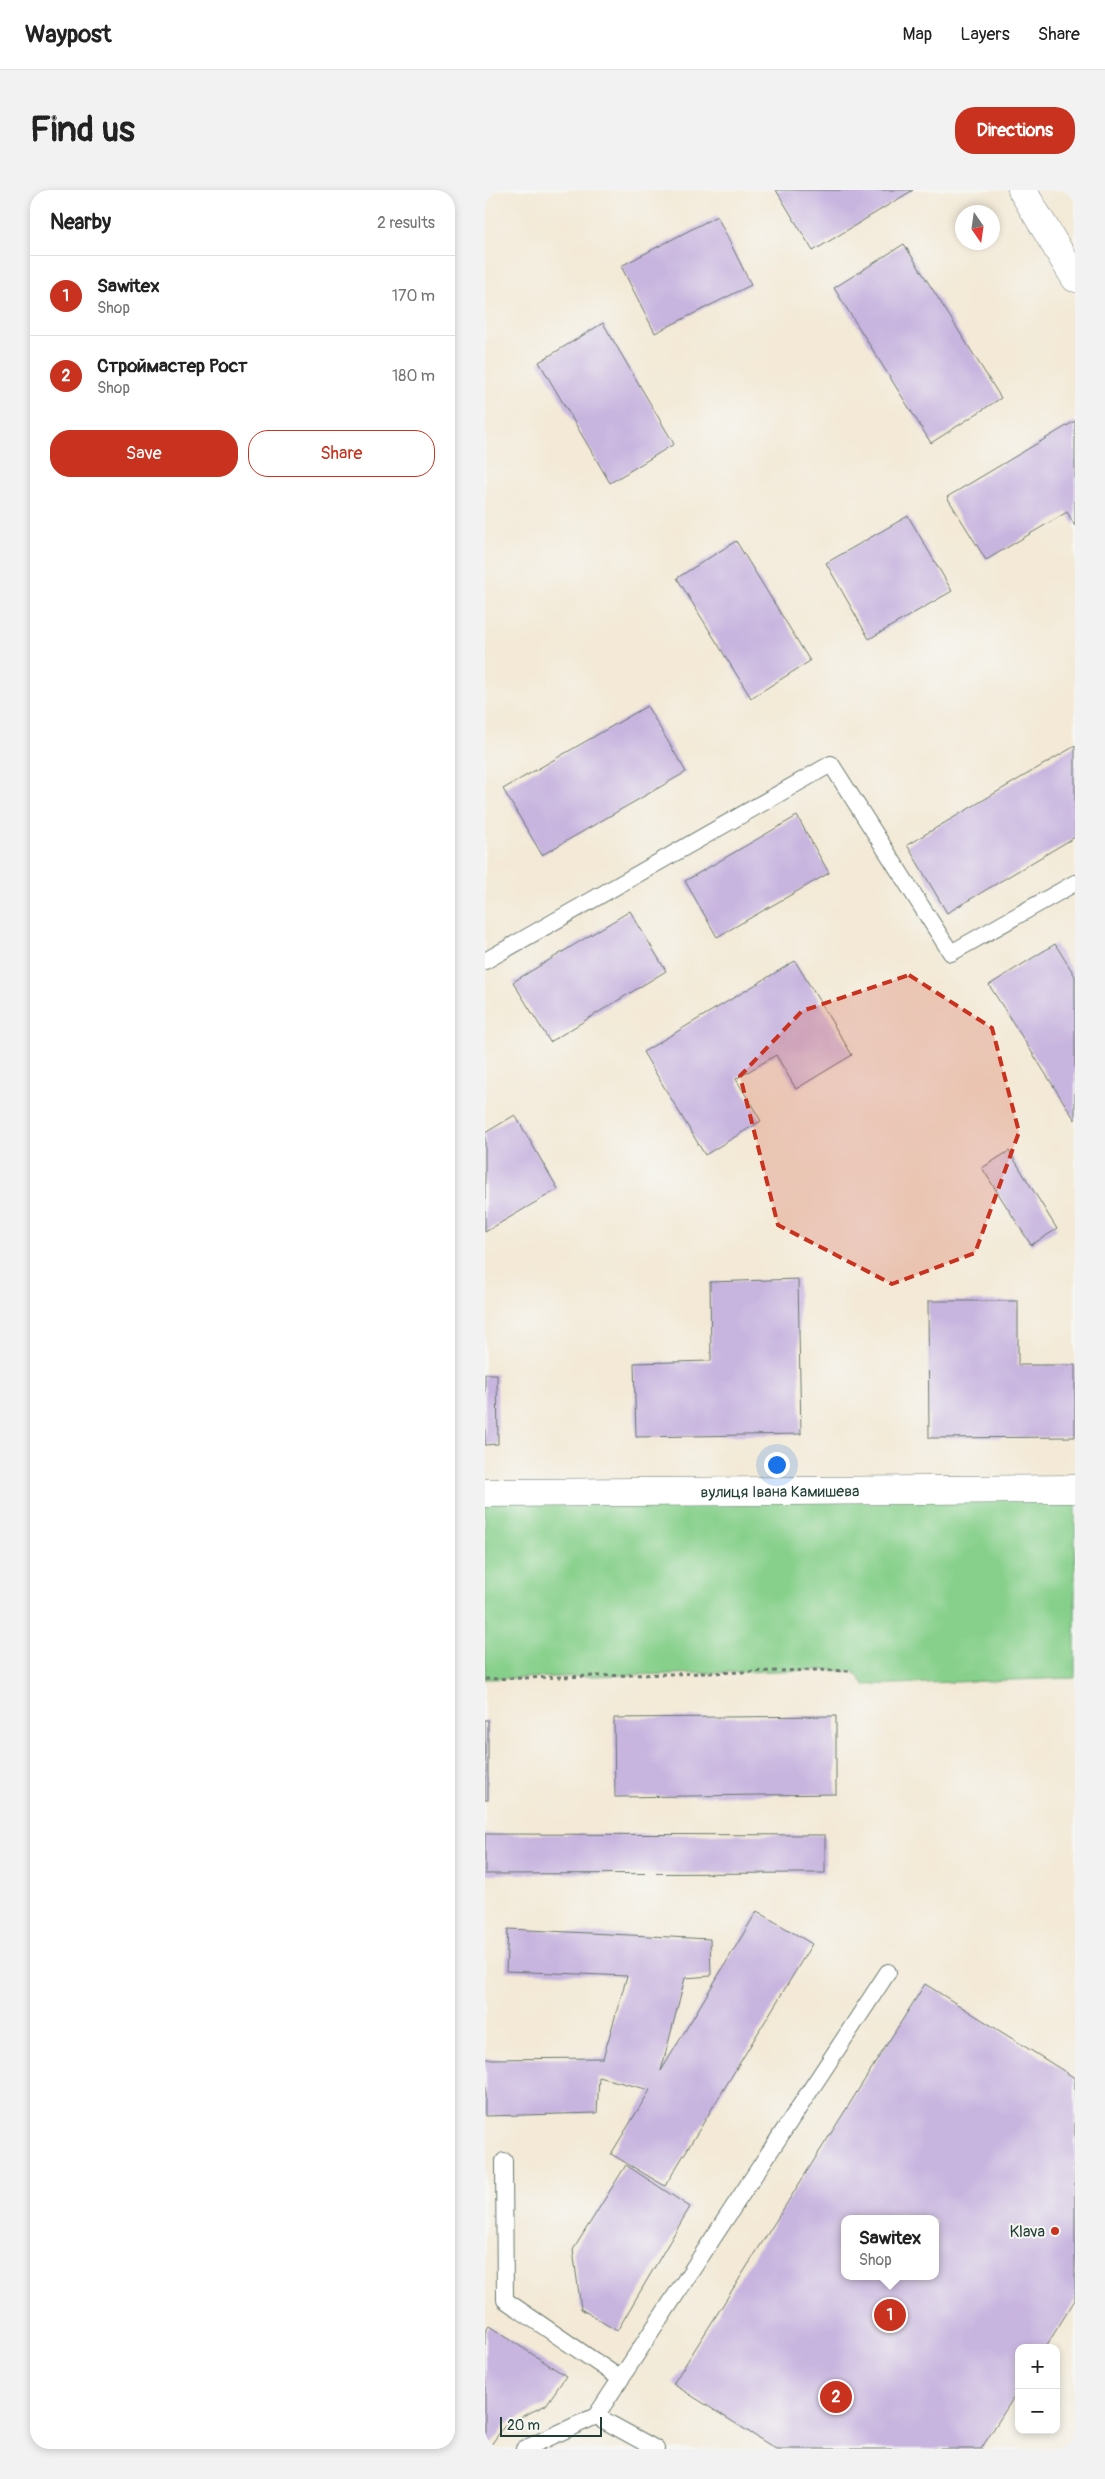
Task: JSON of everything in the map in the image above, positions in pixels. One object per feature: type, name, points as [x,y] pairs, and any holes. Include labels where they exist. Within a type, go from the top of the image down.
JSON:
[{"type":"street","points":[[1022,190],[1075,278]]},
{"type":"street","name":"вулиця Івана Камишева","points":[[485,1493],[1075,1489]]},
{"type":"lane","points":[[485,961],[831,764],[951,953],[1075,883]]},
{"type":"lane","points":[[524,2449],[597,2416],[888,1972]]},
{"type":"lane","points":[[504,2160],[505,2300],[621,2379]]},
{"type":"lane","points":[[597,2416],[655,2449]]},
{"type":"path","points":[[485,1679],[815,1670],[853,1671]]},
{"type":"highlighted area","points":[[909,975],[992,1028],[1019,1132],[975,1253],[892,1284],[778,1225],[740,1076],[802,1011]]},
{"type":"green space","points":[[1075,1489],[1075,1678],[865,1685],[853,1671],[815,1670],[485,1679],[485,1493]]},
{"type":"building","points":[[776,190],[913,190],[813,251]]},
{"type":"building","points":[[717,216],[751,285],[655,333],[621,266]]},
{"type":"building","points":[[904,244],[1001,398],[931,443],[834,288]]},
{"type":"building","points":[[603,323],[674,444],[610,483],[539,362]]},
{"type":"building","points":[[1075,421],[1075,526],[1067,512],[986,560],[947,497]]},
{"type":"building","points":[[908,516],[952,591],[869,639],[826,563]]},
{"type":"building","points":[[736,541],[810,661],[751,698],[677,578]]},
{"type":"building","points":[[647,706],[686,772],[542,855],[503,789]]},
{"type":"building","points":[[1075,746],[1075,837],[947,913],[907,845]]},
{"type":"building","points":[[797,816],[829,873],[717,937],[685,881]]},
{"type":"building","points":[[630,911],[666,971],[550,1042],[513,982]]},
{"type":"building","points":[[1055,944],[1075,976],[1075,1120],[989,985]]},
{"type":"building","points":[[795,961],[852,1055],[796,1089],[776,1055],[736,1079],[761,1121],[705,1155],[643,1052]]},
{"type":"building","points":[[515,1115],[558,1189],[485,1232],[485,1133]]},
{"type":"building","points":[[1009,1151],[1057,1229],[1031,1245],[982,1168]]},
{"type":"building","points":[[798,1279],[801,1434],[636,1437],[634,1363],[711,1361],[710,1282]]},
{"type":"building","points":[[928,1301],[1018,1301],[1018,1365],[1075,1365],[1075,1437],[929,1438]]},
{"type":"building","points":[[485,1374],[497,1374],[498,1444],[485,1445]]},
{"type":"building","points":[[836,1716],[836,1794],[615,1797],[614,1718]]},
{"type":"building","points":[[485,1720],[488,1720],[488,1800],[485,1800]]},
{"type":"building","points":[[485,1834],[825,1835],[825,1873],[485,1874]]},
{"type":"building","points":[[757,1911],[812,1944],[665,2186],[611,2154],[650,2090],[599,2077],[597,2113],[485,2116],[485,2059],[603,2058],[627,1976],[506,1971],[508,1929],[710,1939],[711,1976],[685,1978],[661,2071]]},
{"type":"building","points":[[925,1984],[1075,2078],[1075,2300],[1048,2344],[1015,2344],[1015,2395],[981,2449],[776,2449],[673,2384]]},
{"type":"building","points":[[626,2165],[690,2207],[617,2331],[581,2309],[573,2250]]},
{"type":"building","points":[[489,2326],[566,2376],[546,2405],[506,2424],[488,2449],[485,2449],[485,2332]]},
{"type":"place","name":"Klava","points":[[1055,2231]]},
{"type":"place","name":"Sawitex","points":[[890,2315]]},
{"type":"place","name":"Строймастер Рост","points":[[836,2397]]}]
